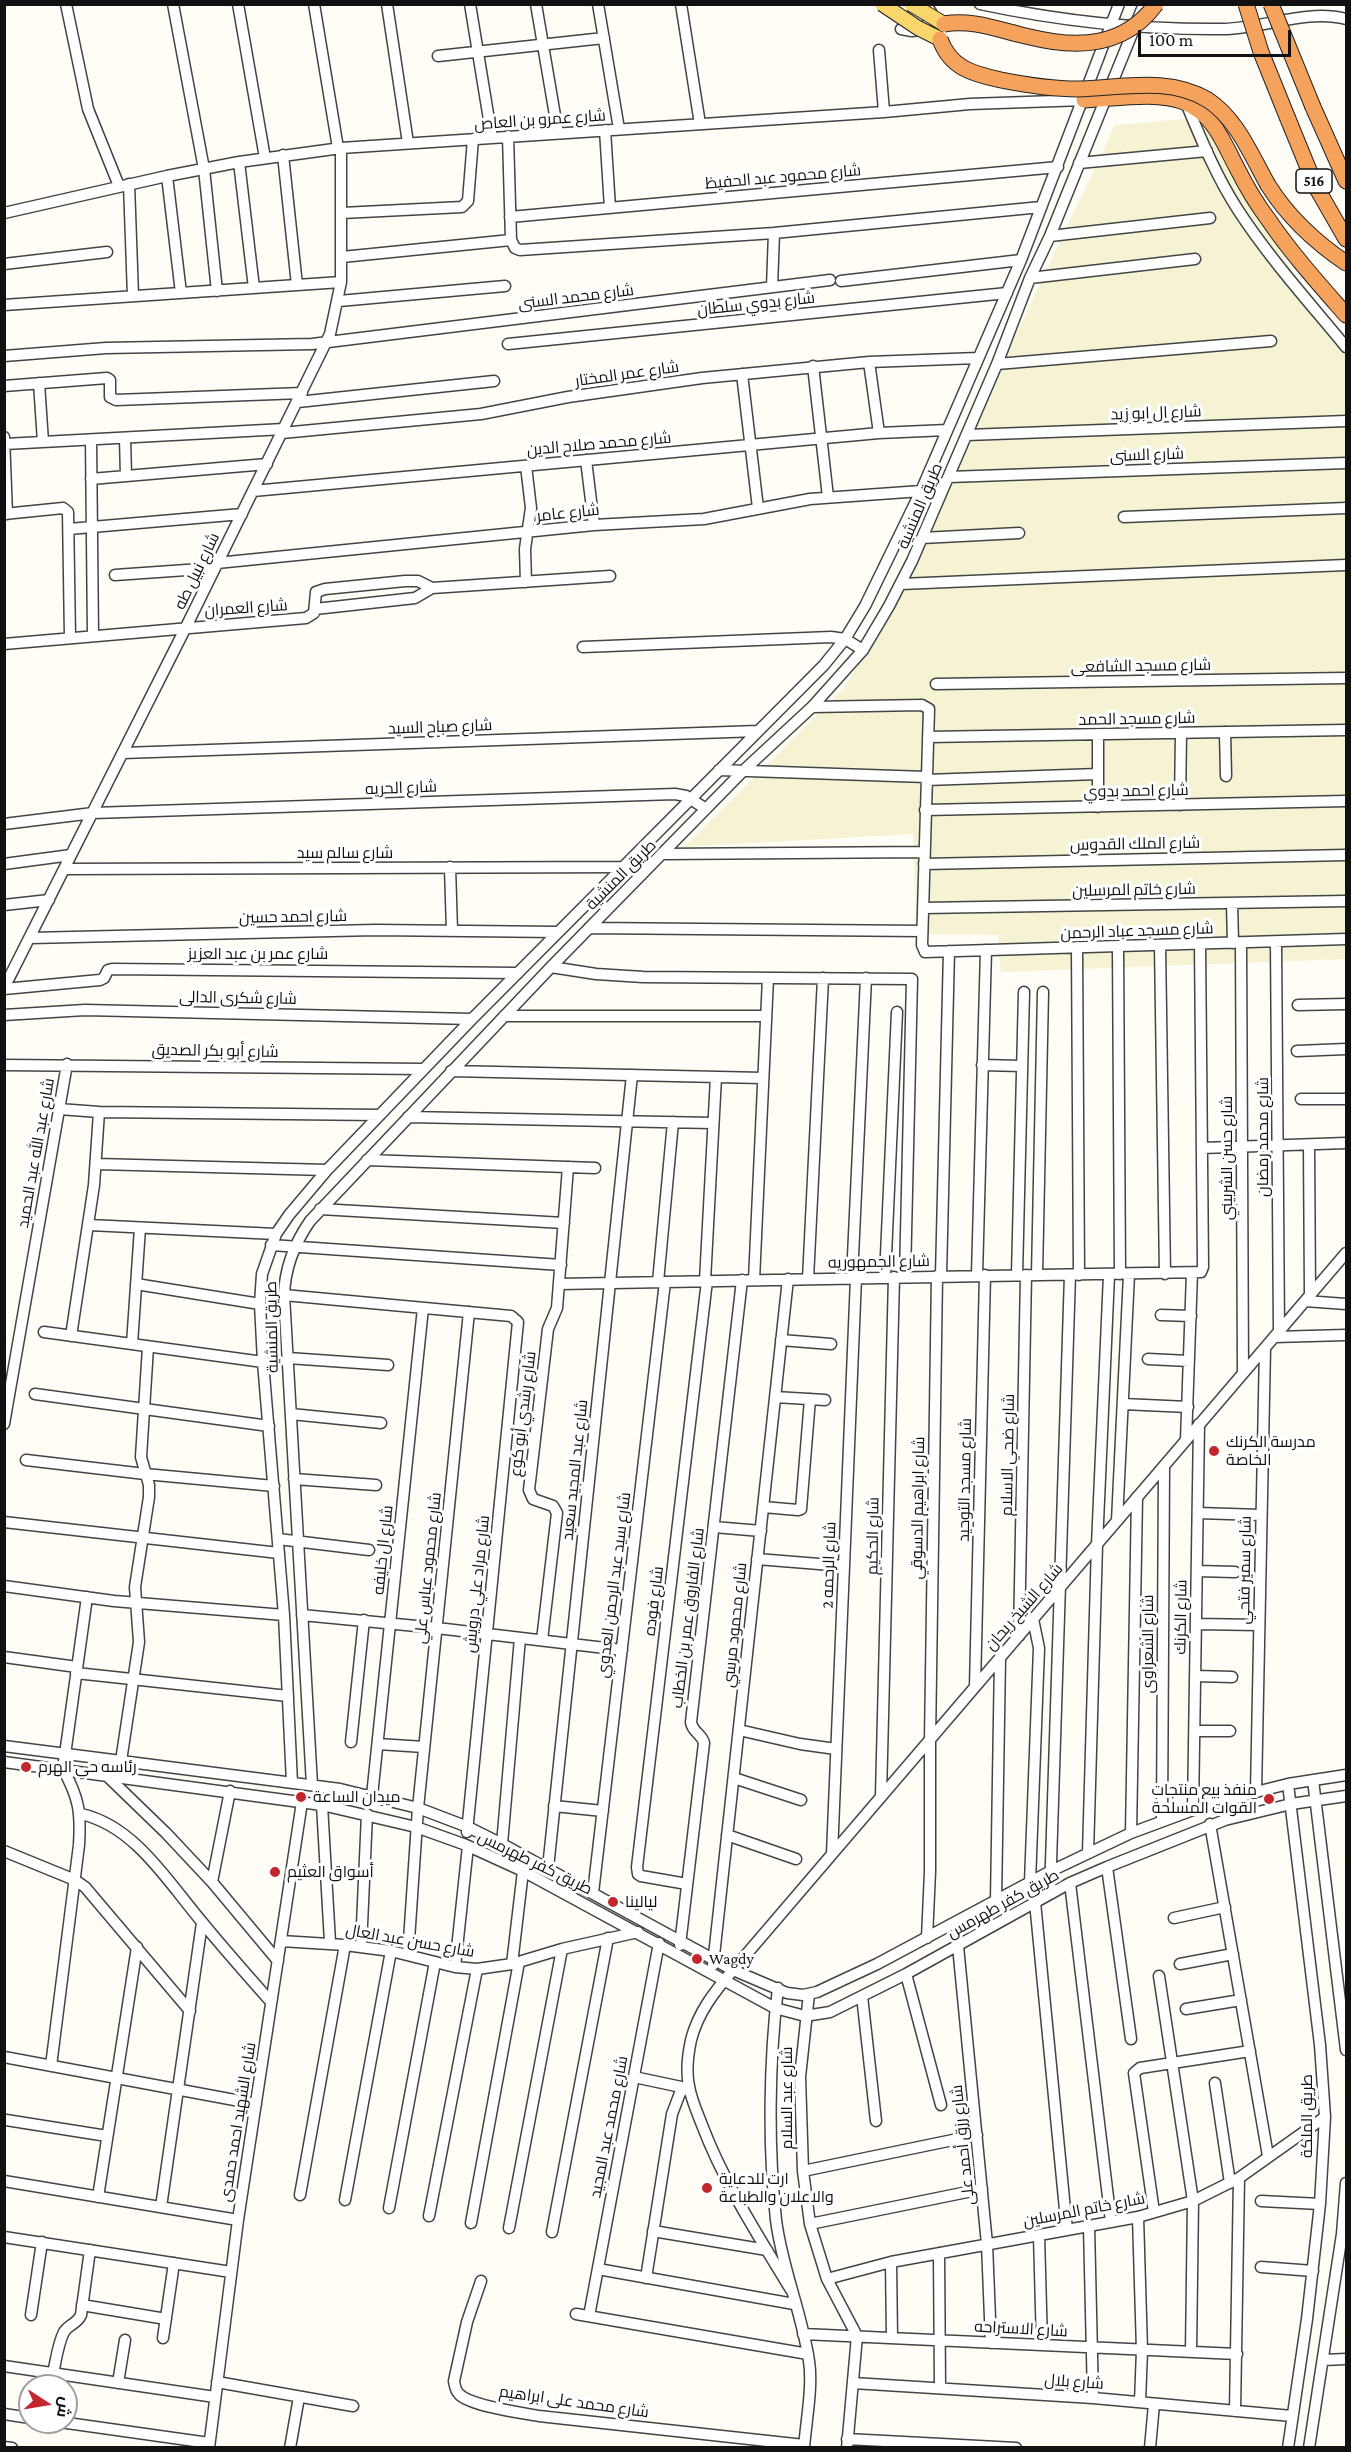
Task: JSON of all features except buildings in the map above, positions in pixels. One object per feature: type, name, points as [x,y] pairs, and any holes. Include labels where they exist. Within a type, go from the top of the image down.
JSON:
[{"type":"highway","points":[[1156,4],[1145,18],[1127,33],[1099,42],[1041,39],[976,23],[942,32],[946,53],[955,64],[982,76],[1061,89],[1167,86],[1199,95],[1218,107],[1233,123],[1279,202],[1299,224],[1347,263]]},
{"type":"highway","name":"516","points":[[1246,4],[1261,52],[1315,185],[1347,239]]},
{"type":"highway","name":"516","points":[[1271,4],[1313,107],[1347,180]]},
{"type":"highway","points":[[1084,100],[1156,97],[1185,102],[1202,112],[1215,126],[1242,178],[1266,217],[1295,255],[1347,315]]},
{"type":"main road","points":[[882,4],[942,32]]},
{"type":"main road","points":[[911,4],[942,32]]},
{"type":"street","points":[[66,4],[88,109],[124,185],[133,296]]},
{"type":"street","points":[[173,4],[204,169],[217,291]]},
{"type":"street","points":[[238,4],[265,158]]},
{"type":"street","name":"شارع نبيل طه","points":[[4,989],[8,974],[30,938],[65,869],[330,334],[339,301],[341,282],[340,148],[314,4]]},
{"type":"street","points":[[387,4],[408,143]]},
{"type":"street","points":[[470,4],[492,138]]},
{"type":"street","points":[[536,4],[558,133]]},
{"type":"street","points":[[598,4],[620,129]]},
{"type":"street","points":[[681,4],[700,124]]},
{"type":"street","points":[[901,28],[912,31],[924,28],[931,12],[925,4]]},
{"type":"street","points":[[980,4],[1024,14],[1135,27],[1226,29],[1313,17],[1347,19]]},
{"type":"street","name":"طريق المنشية","points":[[292,1783],[284,1615],[262,1362],[260,1304],[262,1274],[276,1234],[296,1205],[327,1170],[518,972],[626,867],[824,665],[845,639],[865,606],[921,491],[1007,293],[1084,100],[1119,4]]},
{"type":"street","name":"طريق المنشية","points":[[312,1785],[284,1295],[286,1271],[294,1247],[320,1209],[451,1071],[743,771],[812,707],[863,650],[901,584],[949,477],[1144,4]]},
{"type":"street","points":[[438,56],[604,38]]},
{"type":"street","points":[[879,50],[884,112]]},
{"type":"street","name":"شارع عمرو بن العاص","points":[[4,213],[124,185],[239,162],[340,148],[884,112],[970,104],[1084,100]]},
{"type":"street","points":[[1185,102],[1237,209],[1273,260],[1347,346]]},
{"type":"street","points":[[605,130],[610,208]]},
{"type":"street","points":[[508,136],[511,240],[515,248],[524,250],[774,232],[1041,207]]},
{"type":"street","points":[[342,213],[462,207],[468,201],[473,139]]},
{"type":"street","points":[[1079,164],[1207,151]]},
{"type":"street","points":[[283,156],[297,285]]},
{"type":"street","points":[[239,162],[254,288]]},
{"type":"street","name":"شارع محمود عبد الحفيظ","points":[[510,217],[1058,167]]},
{"type":"street","points":[[167,176],[181,293]]},
{"type":"street","points":[[1050,236],[1210,218]]},
{"type":"street","points":[[772,287],[774,232]]},
{"type":"street","points":[[342,257],[511,240]]},
{"type":"street","points":[[9,264],[107,252]]},
{"type":"street","points":[[1030,278],[1195,259]]},
{"type":"street","name":"شارع محمد السنى","points":[[4,356],[106,348],[326,342],[772,287],[1021,260]]},
{"type":"street","points":[[4,305],[341,282]]},
{"type":"street","points":[[339,301],[505,286]]},
{"type":"street","name":"شارع بدوي سلطان","points":[[508,345],[1007,293]]},
{"type":"street","points":[[997,364],[1271,341]]},
{"type":"street","name":"شارع عمر المختار","points":[[5,444],[283,431],[481,414],[568,398],[813,366],[978,358]]},
{"type":"street","points":[[869,362],[879,433]]},
{"type":"street","points":[[813,366],[828,497]]},
{"type":"street","points":[[742,374],[758,508]]},
{"type":"street","points":[[4,386],[109,379],[110,395],[113,400],[300,398],[494,381]]},
{"type":"street","points":[[39,383],[43,442]]},
{"type":"street","name":"شارع ال ابو زيد","points":[[967,435],[1347,421]]},
{"type":"street","name":"شارع محمد صلاح الدين","points":[[253,491],[821,438],[947,430]]},
{"type":"street","points":[[4,437],[6,514],[63,508],[68,512],[70,639]]},
{"type":"street","points":[[125,438],[126,476]]},
{"type":"street","points":[[91,440],[93,636]]},
{"type":"street","points":[[586,460],[594,525]]},
{"type":"street","points":[[91,479],[267,464]]},
{"type":"street","name":"شارع السنى","points":[[949,477],[1347,464]]},
{"type":"street","points":[[526,466],[531,508],[525,549],[526,582]]},
{"type":"street","name":"شارع عامر","points":[[216,566],[594,525],[704,519],[828,497],[921,491]]},
{"type":"street","points":[[1124,517],[1347,508]]},
{"type":"street","points":[[69,529],[242,514]]},
{"type":"street","points":[[922,538],[1019,533]]},
{"type":"street","points":[[901,584],[1347,565]]},
{"type":"street","points":[[115,575],[216,566]]},
{"type":"street","points":[[315,609],[314,595],[320,590],[413,580],[432,588],[610,576]]},
{"type":"street","name":"شارع العمران","points":[[4,644],[306,618],[314,613],[315,609],[415,598],[432,588]]},
{"type":"street","points":[[583,647],[824,637],[845,639],[863,650]]},
{"type":"street","name":"شارع مسجد الشافعى","points":[[936,684],[1347,678]]},
{"type":"street","points":[[589,928],[922,931],[929,709],[922,705],[812,707]]},
{"type":"street","name":"شارع مسجد الحمد","points":[[928,737],[1347,730]]},
{"type":"street","name":"شارع صباح السيد","points":[[123,753],[758,731]]},
{"type":"street","points":[[1225,732],[1226,776]]},
{"type":"street","points":[[1180,805],[1181,733]]},
{"type":"street","points":[[1098,734],[1098,807]]},
{"type":"street","points":[[719,770],[926,778],[1098,774]]},
{"type":"street","name":"شارع الحريه","points":[[4,824],[93,813],[675,794],[686,796],[706,809]]},
{"type":"street","name":"شارع احمد بدوي","points":[[925,810],[1347,801]]},
{"type":"street","name":"شارع الملك القدوس","points":[[663,854],[924,858],[1347,855]]},
{"type":"street","points":[[4,864],[71,855]]},
{"type":"street","points":[[450,867],[452,931]]},
{"type":"street","name":"شارع سالم سيد","points":[[65,869],[626,867]]},
{"type":"street","points":[[4,905],[49,900]]},
{"type":"street","name":"شارع خاتم المرسلين","points":[[923,908],[1347,901]]},
{"type":"street","name":"شارع حسن الشربيني","points":[[1232,903],[1237,943],[1242,1146],[1243,1373]]},
{"type":"street","name":"شارع احمد حسين","points":[[30,938],[375,930],[558,932]]},
{"type":"street","name":"شارع مسجد عباد الرحمن","points":[[922,931],[922,948],[928,952],[1347,939]]},
{"type":"street","name":"شارع محمد رمضان","points":[[1276,942],[1277,1334]]},
{"type":"street","points":[[1186,1440],[1195,1273],[1203,1267],[1200,944]]},
{"type":"street","points":[[1160,945],[1165,1274]]},
{"type":"street","points":[[1050,1894],[1060,1588],[1075,1275],[1077,947]]},
{"type":"street","points":[[1117,1521],[1123,1404],[1119,1274],[1118,947]]},
{"type":"street","name":"شارع مسجد التوحيد","points":[[975,1687],[982,1065],[986,950]]},
{"type":"street","name":"شارع ابراهيم الدسوقي","points":[[927,1938],[930,1872],[930,1740],[939,1276],[949,951]]},
{"type":"street","points":[[551,967],[620,976],[911,978],[914,983],[895,1277]]},
{"type":"street","name":"شارع عمر بن عبد العزيز","points":[[4,989],[100,980],[104,978],[108,970],[112,969],[518,972]]},
{"type":"street","points":[[754,1280],[768,978]]},
{"type":"street","points":[[808,1279],[823,978]]},
{"type":"street","name":"شارع الرحمه 2","points":[[832,1854],[866,978]]},
{"type":"street","points":[[1024,992],[1022,1066],[1027,1275]]},
{"type":"street","points":[[1027,1275],[1042,992]]},
{"type":"street","points":[[1298,1005],[1347,1004]]},
{"type":"street","name":"شارع شكرى الدالى","points":[[4,1015],[85,1010],[472,1019]]},
{"type":"street","points":[[895,1277],[897,1012]]},
{"type":"street","points":[[504,1016],[766,1016]]},
{"type":"street","points":[[1297,1051],[1347,1049]]},
{"type":"street","name":"شارع عبد الله عبد الحميد","points":[[4,1424],[9,1368],[67,1064]]},
{"type":"street","name":"شارع أبو بكر الصديق","points":[[4,1065],[424,1070]]},
{"type":"street","points":[[982,1065],[1022,1066]]},
{"type":"street","points":[[451,1071],[763,1078]]},
{"type":"street","name":"شارع عبد المجيد سعيد","points":[[548,1868],[632,1075]]},
{"type":"street","points":[[706,1281],[716,1077]]},
{"type":"street","points":[[1301,1099],[1347,1099]]},
{"type":"street","points":[[59,1108],[99,1112],[380,1115]]},
{"type":"street","points":[[71,1336],[89,1226],[99,1112]]},
{"type":"street","points":[[408,1117],[713,1123]]},
{"type":"street","name":"شارع سيد عبد الرحمن العدوي","points":[[593,1893],[662,1282],[673,1122]]},
{"type":"street","points":[[1202,1148],[1347,1143]]},
{"type":"street","points":[[1309,1145],[1307,1298],[1347,1304]]},
{"type":"street","points":[[367,1160],[595,1168]]},
{"type":"street","points":[[96,1164],[327,1170]]},
{"type":"street","points":[[559,1284],[568,1167]]},
{"type":"street","points":[[320,1209],[564,1223]]},
{"type":"street","points":[[89,1226],[276,1234]]},
{"type":"street","points":[[132,1344],[140,1228]]},
{"type":"street","points":[[271,1245],[561,1265]]},
{"type":"street","name":"شارع الشيخ ريحان","points":[[687,2086],[688,2062],[695,2029],[710,1998],[724,1980],[1347,1252]]},
{"type":"street","name":"شارع الجمهوريه","points":[[559,1284],[1195,1273]]},
{"type":"street","points":[[1088,1853],[1097,1545],[1119,1274]]},
{"type":"street","name":"شارع ضحي الاسلام","points":[[1019,1636],[1027,1275]]},
{"type":"street","name":"شارع الحكيم","points":[[881,1796],[895,1277]]},
{"type":"street","name":"شارع محمود مرسي","points":[[712,1974],[788,1279]]},
{"type":"street","name":"شارع الفاروق عمر بن الخطاب","points":[[679,1955],[704,1743],[701,1736],[693,1729],[691,1722],[742,1280]]},
{"type":"street","name":"شارع فوده","points":[[687,1884],[641,1876],[637,1871],[706,1281]]},
{"type":"street","points":[[136,1284],[260,1304]]},
{"type":"street","name":"شارع رشدي أبو كوع","points":[[542,1640],[557,1513],[553,1506],[533,1499],[530,1490],[548,1329],[557,1308],[559,1284]]},
{"type":"street","points":[[284,1295],[469,1312]]},
{"type":"street","name":"شارع ال خليفه","points":[[372,1796],[423,1308]]},
{"type":"street","name":"شارع مراد علي درويش","points":[[455,1967],[518,1326],[517,1320],[511,1316],[469,1312]]},
{"type":"street","name":"شارع محمود عباس علي","points":[[408,1955],[416,1827],[469,1312]]},
{"type":"street","points":[[1161,1315],[1191,1316]]},
{"type":"street","points":[[44,1332],[262,1362]]},
{"type":"street","points":[[1277,1334],[1347,1335]]},
{"type":"street","points":[[782,1340],[831,1344]]},
{"type":"street","points":[[121,1761],[139,1634],[135,1587],[149,1491],[141,1457],[148,1347]]},
{"type":"street","name":"شارع سمير فتحي","points":[[1256,1792],[1265,1348]]},
{"type":"street","points":[[288,1358],[388,1365]]},
{"type":"street","points":[[1149,1359],[1189,1361]]},
{"type":"street","points":[[35,1394],[269,1426]]},
{"type":"street","points":[[775,1397],[825,1400]]},
{"type":"street","points":[[763,1507],[801,1509],[810,1399]]},
{"type":"street","points":[[1123,1404],[1188,1407]]},
{"type":"street","points":[[291,1414],[381,1424]]},
{"type":"street","name":"شارع الكرنك","points":[[1193,1810],[1199,1424]]},
{"type":"street","points":[[26,1460],[274,1486]]},
{"type":"street","name":"شارع الشعراوى","points":[[1162,1821],[1164,1467]]},
{"type":"street","points":[[294,1479],[376,1485]]},
{"type":"street","points":[[1131,1833],[1137,1497]]},
{"type":"street","points":[[1198,1513],[1262,1515]]},
{"type":"street","points":[[4,1522],[279,1553]]},
{"type":"street","points":[[714,1527],[761,1531]]},
{"type":"street","points":[[278,1539],[369,1550]]},
{"type":"street","points":[[758,1559],[844,1566]]},
{"type":"street","points":[[1197,1571],[1235,1572]]},
{"type":"street","points":[[4,1586],[135,1603],[284,1615]]},
{"type":"street","points":[[51,2066],[75,1881],[81,1814],[63,1769],[87,1597]]},
{"type":"street","points":[[302,1615],[622,1650]]},
{"type":"street","points":[[351,1742],[364,1620]]},
{"type":"street","points":[[1030,1882],[1039,1647],[1033,1620]]},
{"type":"street","points":[[1196,1624],[1259,1625]]},
{"type":"street","points":[[502,1844],[520,1638]]},
{"type":"street","points":[[4,1657],[133,1679],[288,1696]]},
{"type":"street","points":[[996,1901],[1000,1658]]},
{"type":"street","points":[[1196,1676],[1232,1677]]},
{"type":"street","points":[[739,1730],[800,1744],[836,1749]]},
{"type":"street","points":[[1195,1731],[1230,1731]]},
{"type":"street","points":[[378,1744],[424,1747]]},
{"type":"street","name":"طريق كفر طهرمس","points":[[4,1746],[312,1785],[372,1796],[418,1808],[468,1827],[502,1844],[733,1970],[796,1995],[809,1994],[847,1978],[1051,1871],[1131,1833],[1193,1810],[1256,1792],[1288,1784],[1347,1776]]},
{"type":"street","name":"طريق كفر طهرمس","points":[[4,1762],[322,1805],[416,1827],[467,1846],[523,1871],[775,2008],[805,2016],[830,2012],[906,1974],[1070,1883],[1210,1824],[1291,1804],[1347,1796]]},
{"type":"street","points":[[105,1774],[166,1833],[212,1882],[278,1961]]},
{"type":"street","points":[[734,1778],[801,1800]]},
{"type":"street","points":[[1313,1780],[1347,2050]]},
{"type":"street","name":"طريق الملكة","points":[[1288,1784],[1320,2045],[1325,2117],[1313,2271],[1288,2448]]},
{"type":"street","points":[[212,1882],[230,1791]]},
{"type":"street","name":"شارع الشهيد احمد حمدى","points":[[209,2445],[238,2220],[302,1802]]},
{"type":"street","points":[[322,1805],[330,1942]]},
{"type":"street","points":[[554,1806],[603,1811]]},
{"type":"street","points":[[81,1814],[94,1817],[107,1824],[136,1844],[271,2002]]},
{"type":"street","points":[[361,1947],[367,1814]]},
{"type":"street","points":[[1210,1824],[1268,2156]]},
{"type":"street","points":[[727,1835],[796,1860]]},
{"type":"street","points":[[4,1851],[85,1887],[190,2011]]},
{"type":"street","points":[[1107,1867],[1131,2039]]},
{"type":"street","points":[[471,2223],[516,1963],[523,1871]]},
{"type":"street","points":[[1070,1883],[1111,2222]]},
{"type":"street","points":[[1035,1902],[1067,2230]]},
{"type":"street","points":[[1174,1918],[1224,1906]]},
{"type":"street","points":[[160,2207],[202,1923]]},
{"type":"street","name":"شارع حسن عبد العال","points":[[281,1941],[330,1942],[391,1951],[455,1967],[477,1969],[516,1963],[562,1949],[638,1932]]},
{"type":"street","points":[[552,2232],[608,1938]]},
{"type":"street","name":"شارع محمد عبد المجيد","points":[[589,2316],[659,1944]]},
{"type":"street","points":[[300,2195],[345,1945]]},
{"type":"street","name":"شارع رزق أحمد على","points":[[958,1946],[987,2244],[991,2343]]},
{"type":"street","points":[[98,2197],[136,1947]]},
{"type":"street","points":[[509,2228],[562,1949]]},
{"type":"street","points":[[345,2200],[391,1951]]},
{"type":"street","points":[[1180,1964],[1233,1954]]},
{"type":"street","points":[[389,2208],[435,1962]]},
{"type":"street","points":[[429,2216],[477,1969]]},
{"type":"street","points":[[906,1974],[941,2104]]},
{"type":"street","points":[[1159,1976],[1192,2201],[1191,2352]]},
{"type":"street","points":[[778,1988],[771,2104],[775,2204],[782,2252],[808,2354],[810,2372],[804,2446]]},
{"type":"street","name":"شارع عبد السلام","points":[[809,1994],[805,2016],[800,2088],[803,2170],[810,2224],[827,2279],[857,2336]]},
{"type":"street","points":[[862,1996],[876,2121]]},
{"type":"street","points":[[1186,2009],[1241,2000]]},
{"type":"street","points":[[1154,2212],[1134,2073],[1140,2068],[1250,2051]]},
{"type":"street","points":[[4,2056],[256,2104]]},
{"type":"street","points":[[634,2077],[687,2086]]},
{"type":"street","points":[[1215,2083],[1234,2180],[1238,2354],[1235,2411]]},
{"type":"street","points":[[646,2278],[672,2114],[675,2103],[687,2086]]},
{"type":"street","points":[[687,2086],[717,2162],[791,2290]]},
{"type":"street","name":"شارع خاتم المرسلين","points":[[827,2279],[891,2262],[1138,2217],[1192,2201],[1234,2180],[1325,2117]]},
{"type":"street","points":[[6,2120],[107,2136]]},
{"type":"street","points":[[803,2170],[977,2135]]},
{"type":"street","points":[[4,2181],[238,2220]]},
{"type":"street","points":[[1309,2448],[1344,2234],[1347,2183]]},
{"type":"street","points":[[810,2224],[982,2189]]},
{"type":"street","points":[[1261,2201],[1320,2204]]},
{"type":"street","points":[[1138,2217],[1142,2350],[1140,2402]]},
{"type":"street","points":[[1089,2226],[1093,2398]]},
{"type":"street","points":[[653,2231],[767,2250]]},
{"type":"street","points":[[1040,2235],[1042,2345]]},
{"type":"street","points":[[4,2237],[231,2272]]},
{"type":"street","points":[[31,2315],[42,2242]]},
{"type":"street","points":[[53,2373],[63,2333],[79,2320],[90,2250]]},
{"type":"street","points":[[939,2253],[940,2388]]},
{"type":"street","points":[[891,2262],[892,2338]]},
{"type":"street","points":[[163,2338],[174,2263]]},
{"type":"street","points":[[1261,2267],[1313,2271]]},
{"type":"street","points":[[598,2269],[794,2304]]},
{"type":"street","name":"شارع محمد على ابراهيم","points":[[481,2281],[467,2322],[454,2381],[458,2393],[463,2398],[499,2409],[538,2416],[804,2446]]},
{"type":"street","points":[[82,2306],[166,2319]]},
{"type":"street","points":[[576,2313],[808,2354]]},
{"type":"street","points":[[1307,2319],[1329,2320]]},
{"type":"street","name":"شارع الاستراحه","points":[[803,2334],[1238,2354]]},
{"type":"street","points":[[857,2336],[847,2443],[1017,2448]]},
{"type":"street","points":[[118,2383],[125,2340]]},
{"type":"street","points":[[1323,2360],[1347,2359]]},
{"type":"street","points":[[4,2366],[215,2397]]},
{"type":"street","points":[[217,2382],[353,2406]]},
{"type":"street","name":"شارع بلال","points":[[853,2383],[1093,2398],[1292,2416]]},
{"type":"street","points":[[290,2448],[299,2397]]},
{"type":"street","points":[[1150,2448],[1154,2404]]},
{"type":"street","points":[[78,2425],[209,2445]]},
{"type":"street","points":[[4,2446],[12,2448]]},
{"type":"shaded area","points":[[1205,117],[1292,271],[1346,348],[1346,959],[1001,972],[998,935],[917,934],[913,834],[684,847],[844,688],[902,594],[961,451],[1115,125]]},
{"type":"place","name":"مدرسة الكرنك الخاصة","points":[[1214,1451]]},
{"type":"place","name":"رئاسه حي الهرم","points":[[26,1767]]},
{"type":"place","name":"ميدان الساعة","points":[[301,1797]]},
{"type":"place","name":"منفذ بيع منتجات القوات المسلحة","points":[[1269,1799]]},
{"type":"place","name":"أسواق العثيم","points":[[275,1872]]},
{"type":"place","name":"ليالينا","points":[[613,1902]]},
{"type":"place","name":"Wagdy","points":[[697,1959]]},
{"type":"place","name":"ارت للدعاية والاعلان والطباعة","points":[[707,2188]]}]
